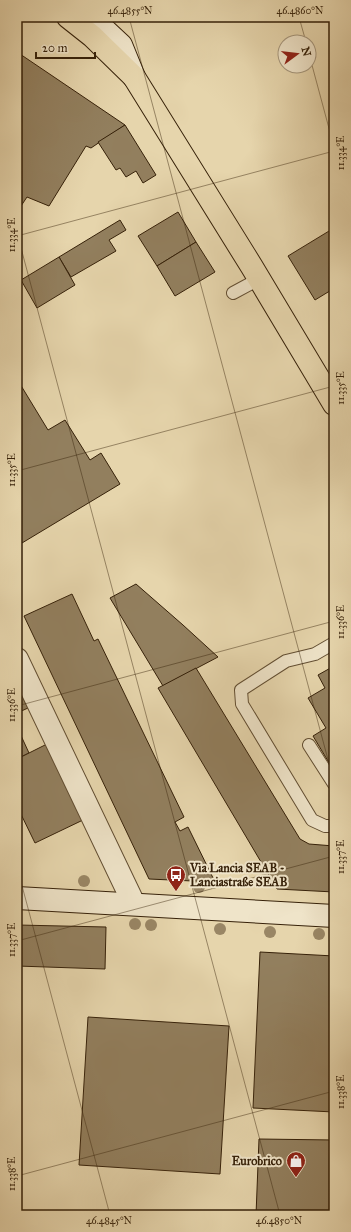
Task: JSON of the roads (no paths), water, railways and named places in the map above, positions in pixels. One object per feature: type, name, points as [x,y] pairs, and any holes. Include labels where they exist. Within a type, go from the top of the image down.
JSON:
[{"type":"main road","points":[[68,17],[92,36],[134,77],[259,279],[334,404]]},
{"type":"street","points":[[91,17],[121,45],[134,77]]},
{"type":"street","points":[[17,659],[134,904]]},
{"type":"street","points":[[17,898],[334,916]]},
{"type":"lane","points":[[233,293],[259,279]]},
{"type":"lane","points":[[334,643],[315,654],[286,661],[240,690],[242,704],[312,820],[325,826],[334,826]]},
{"type":"lane","points":[[309,745],[334,784]]},
{"type":"place","name":"Via Lancia SEAB - Lanciastraße SEAB","points":[[176,892]]},
{"type":"place","name":"Eurobrico","points":[[296,1178]]}]
